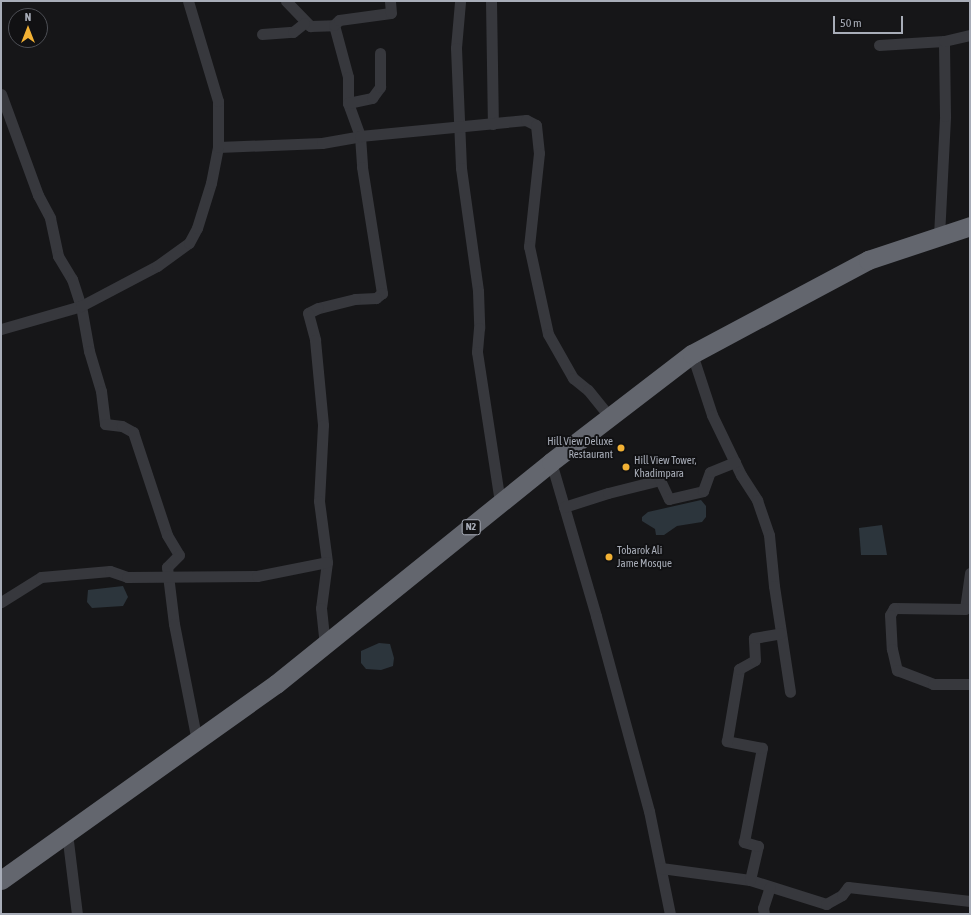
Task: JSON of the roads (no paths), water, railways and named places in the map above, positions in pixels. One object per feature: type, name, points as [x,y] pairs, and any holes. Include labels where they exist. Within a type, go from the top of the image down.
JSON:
[{"type":"highway","name":"N2","points":[[1,880],[276,684],[551,462],[692,354],[868,260],[970,226]]},
{"type":"street","points":[[1,329],[81,306],[157,266],[189,243],[197,228],[211,184],[218,147],[218,101],[188,1]]},
{"type":"street","points":[[286,1],[304,23],[310,26],[334,25],[339,20],[391,13],[390,1]]},
{"type":"street","points":[[491,1],[493,124]]},
{"type":"street","points":[[460,2],[456,48],[459,128],[464,194],[470,221],[478,291],[479,328],[477,352],[500,503]]},
{"type":"street","points":[[262,34],[293,32],[304,23]]},
{"type":"street","points":[[325,645],[321,608],[327,562],[319,501],[323,425],[315,340],[308,313],[318,308],[355,299],[376,298],[382,293],[362,167],[360,136],[348,103],[348,77],[334,25]]},
{"type":"street","points":[[879,45],[944,41],[970,36]]},
{"type":"street","points":[[940,236],[945,116],[944,41]]},
{"type":"street","points":[[348,103],[372,98],[380,87],[380,53]]},
{"type":"street","points":[[1,94],[38,195],[50,218],[58,256],[72,279],[81,306],[89,351],[101,391],[105,424],[122,426],[132,432],[167,535],[179,555],[167,567],[174,624],[197,741]]},
{"type":"street","points":[[218,147],[322,143],[360,136],[459,128],[526,120],[536,124],[539,153],[529,246],[548,334],[573,378],[588,390],[610,417]]},
{"type":"street","points":[[692,354],[712,415],[735,462],[757,500],[770,535],[781,633],[790,692]]},
{"type":"street","points":[[551,462],[649,812],[670,914]]},
{"type":"street","points":[[564,507],[608,492],[660,480],[669,500],[704,491],[710,472],[735,462]]},
{"type":"street","points":[[1,602],[41,577],[110,571],[127,577],[257,576],[327,562]]},
{"type":"street","points":[[970,573],[965,609],[894,608],[890,614],[892,649],[897,670],[933,684],[970,684]]},
{"type":"street","points":[[750,880],[758,846],[744,842],[762,748],[727,741],[739,669],[755,660],[754,638],[781,633]]},
{"type":"street","points":[[68,833],[77,914]]},
{"type":"street","points":[[661,868],[750,880],[826,904],[842,895],[848,887],[970,901]]},
{"type":"street","points":[[764,914],[763,908],[770,887]]},
{"type":"place","name":"Hill View Deluxe Restaurant","points":[[621,448]]},
{"type":"place","name":"Hill View Tower, Khadimpara","points":[[626,467]]},
{"type":"place","name":"Tobarok Ali Jame Mosque","points":[[609,557]]}]
